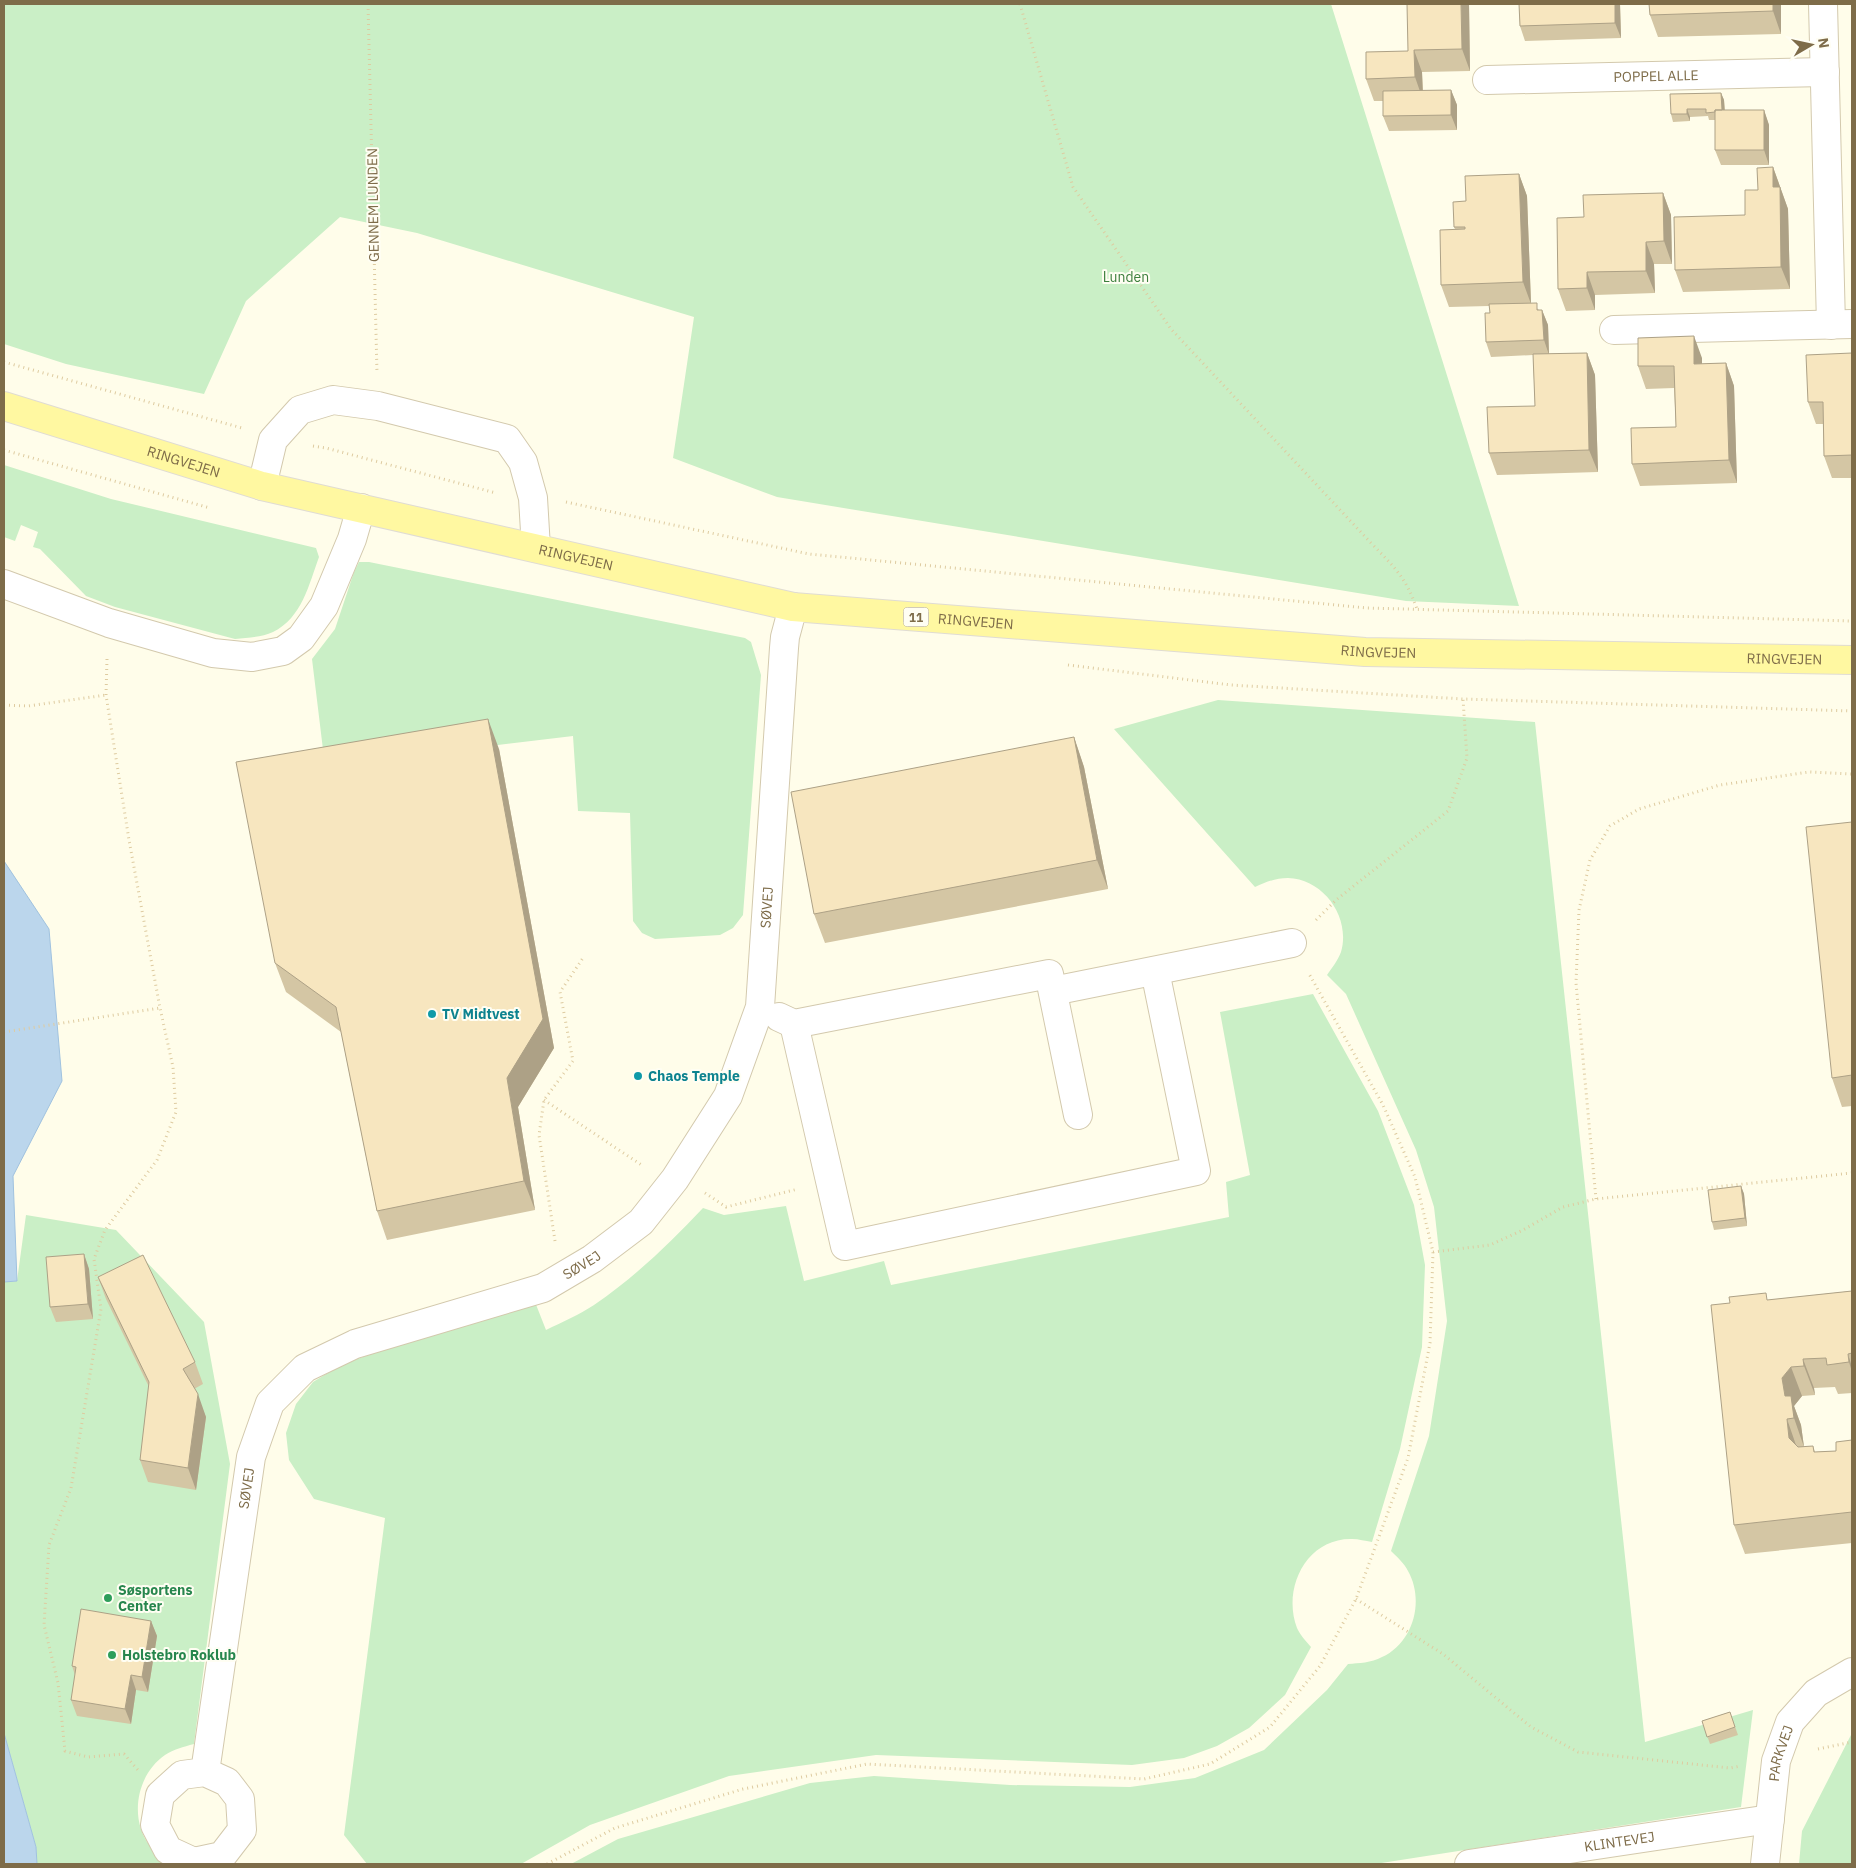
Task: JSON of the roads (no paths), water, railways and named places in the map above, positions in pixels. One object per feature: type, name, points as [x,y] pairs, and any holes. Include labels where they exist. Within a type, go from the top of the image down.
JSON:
[{"type":"main road","name":"RINGVEJEN","points":[[4,406],[262,486],[793,607],[1365,652],[1852,660]]},
{"type":"street","points":[[1614,330],[1841,325],[1825,72],[1823,4]]},
{"type":"street","name":"POPPEL ALLE","points":[[1487,80],[1825,72]]},
{"type":"street","points":[[262,486],[273,440],[300,410],[333,400],[378,406],[507,439],[523,462],[533,498],[536,548]]},
{"type":"street","points":[[4,584],[109,623],[213,653],[252,657],[283,651],[302,638],[324,606],[352,539],[361,508]]},
{"type":"street","name":"SØVEJ","points":[[205,1772],[251,1457],[270,1403],[305,1368],[355,1344],[543,1288],[592,1258],[641,1222],[675,1179],[728,1096],[760,1007],[785,638],[793,607]]},
{"type":"street","points":[[1053,992],[1292,943]]},
{"type":"street","points":[[794,1024],[845,1246],[1196,1171],[1155,971]]},
{"type":"street","points":[[760,1007],[794,1024],[1049,974],[1078,1116]]},
{"type":"street","name":"PARKVEJ","points":[[1765,1864],[1776,1761],[1790,1722],[1816,1693],[1852,1672]]},
{"type":"street","points":[[205,1772],[227,1782],[240,1799],[242,1830],[222,1856],[194,1862],[168,1850],[155,1825],[160,1795],[182,1775],[205,1772]]},
{"type":"street","name":"KLINTEVEJ","points":[[1469,1864],[1770,1819]]},
{"type":"water","points":[[4,861],[49,929],[62,1081],[13,1176],[17,1281],[4,1282]]},
{"type":"water","points":[[4,1733],[36,1847],[37,1864],[4,1864]]},
{"type":"place","name":"TV Midtvest","points":[[432,1014]]},
{"type":"place","name":"Chaos Temple","points":[[638,1076]]},
{"type":"place","name":"Søsportens Center","points":[[108,1598]]},
{"type":"place","name":"Holstebro Roklub","points":[[112,1655]]},
{"type":"park label","name":"Lunden","points":[[1126,277]]}]
